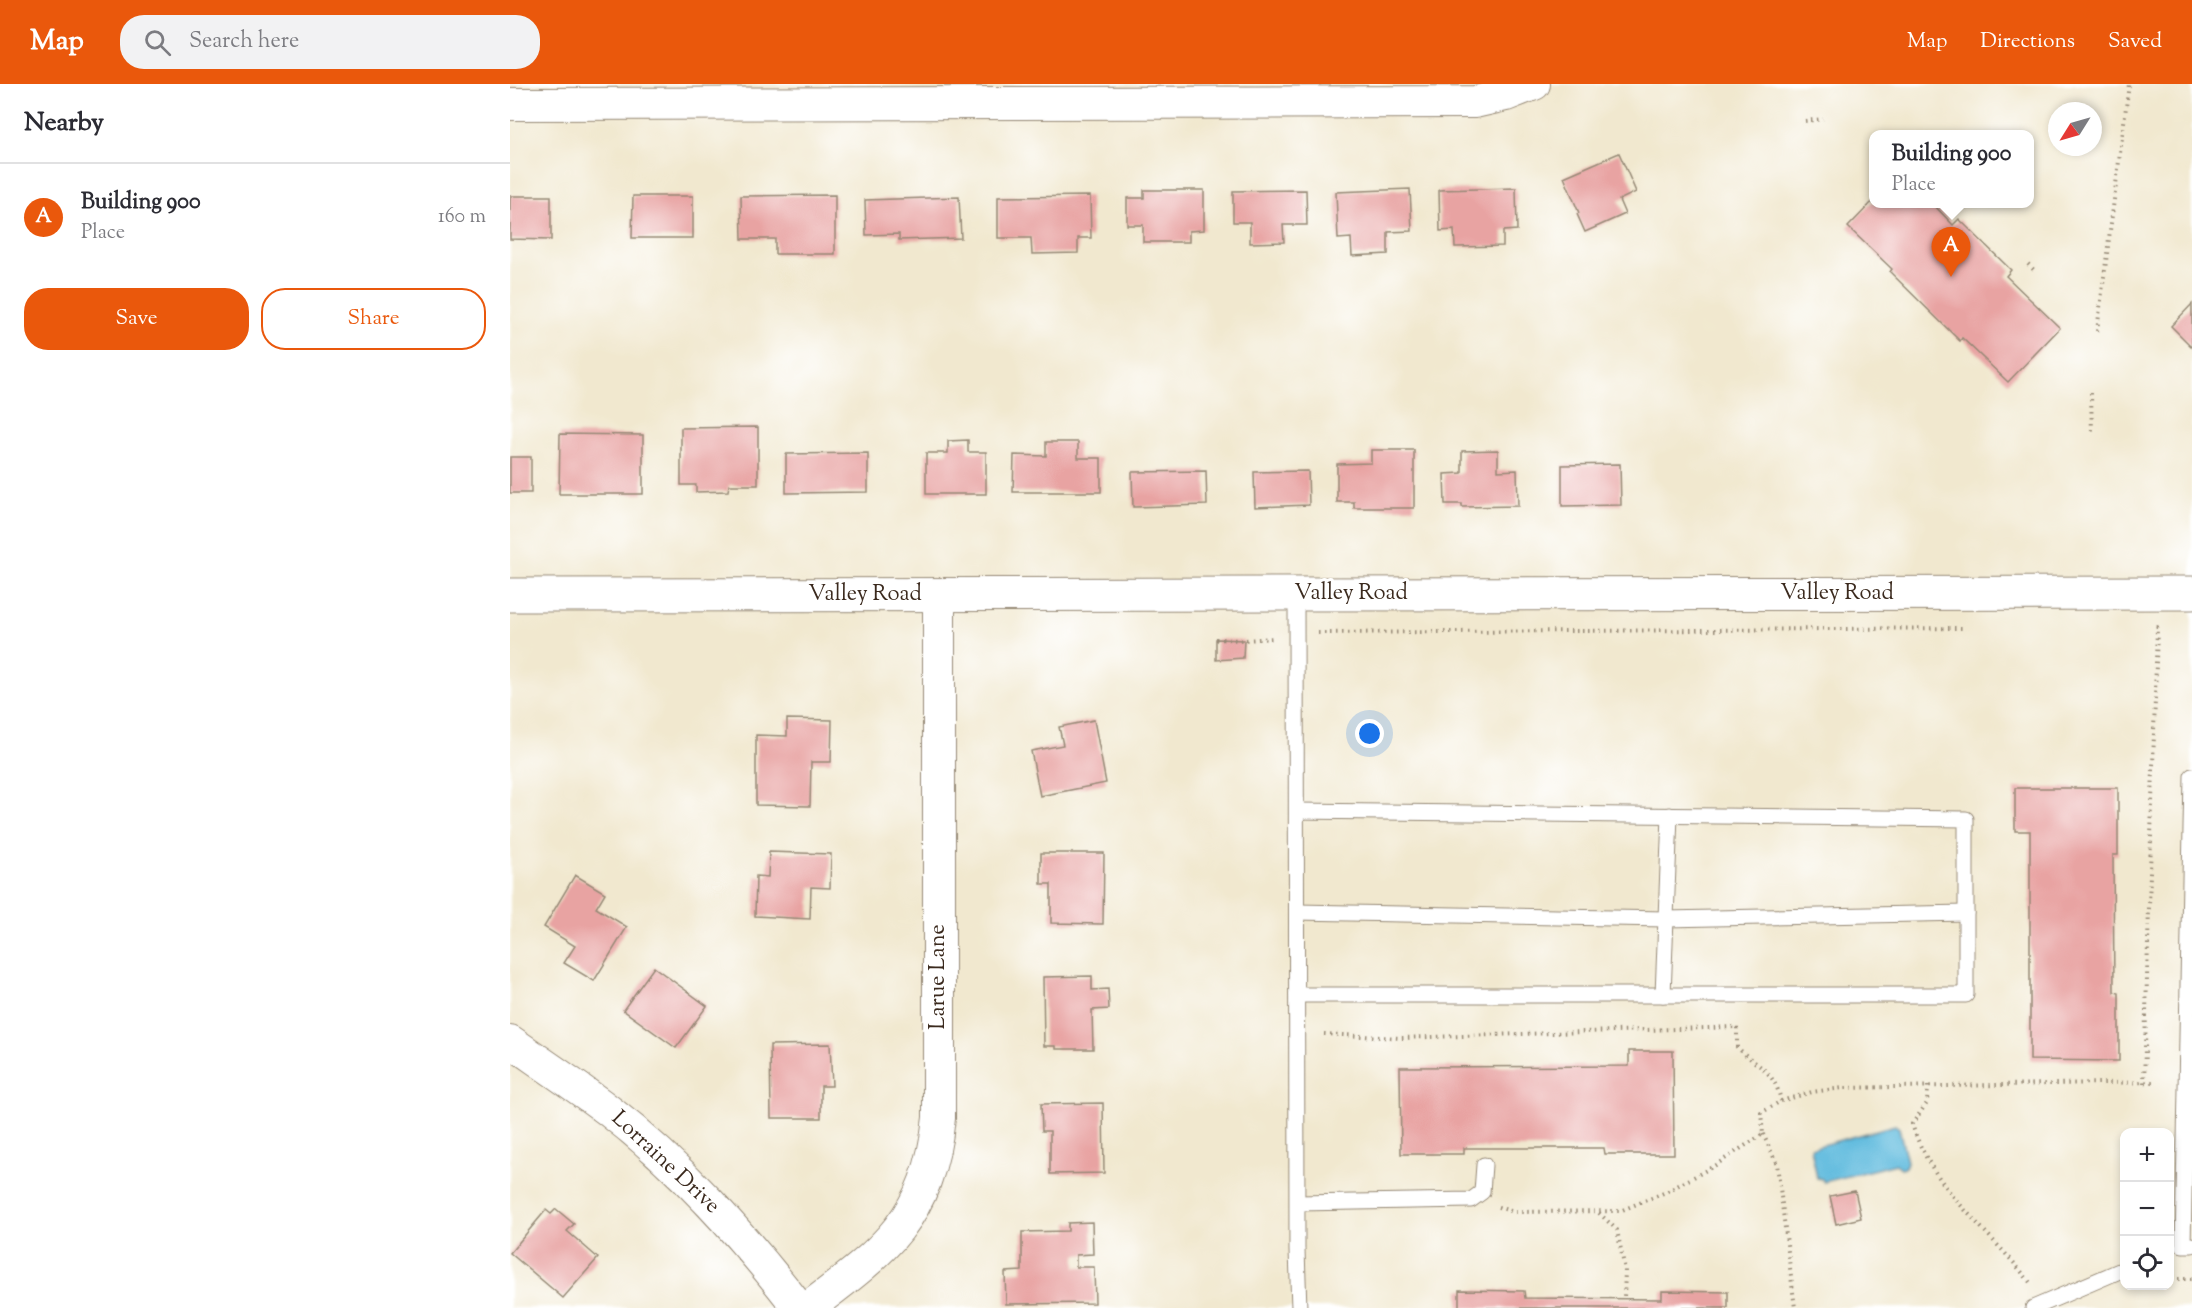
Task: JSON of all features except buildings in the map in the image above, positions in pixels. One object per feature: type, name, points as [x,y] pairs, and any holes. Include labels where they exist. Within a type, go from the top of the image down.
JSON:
[{"type":"street","points":[[510,104],[1475,102],[1506,95],[1534,84]]},
{"type":"street","name":"Valley Road","points":[[510,595],[2192,593]]},
{"type":"street","name":"Larue Lane","points":[[808,1308],[886,1245],[912,1211],[929,1173],[936,1146],[939,1119],[939,595]]},
{"type":"street","name":"Lorraine Drive","points":[[510,1041],[608,1110],[656,1150],[712,1205],[767,1267],[799,1308]]},
{"type":"lane","points":[[1296,594],[1299,1308]]},
{"type":"lane","points":[[2181,1247],[2192,776]]},
{"type":"lane","points":[[1297,811],[1966,819],[1966,995],[1297,995]]},
{"type":"lane","points":[[1663,995],[1671,815]]},
{"type":"lane","points":[[1297,912],[1666,919],[1965,912]]},
{"type":"lane","points":[[1298,1203],[1471,1200],[1482,1192],[1484,1165]]},
{"type":"lane","points":[[2038,1306],[2120,1271]]},
{"type":"path","points":[[2097,331],[2129,84]]},
{"type":"path","points":[[1805,121],[1823,119]]},
{"type":"path","points":[[2028,264],[2034,270]]},
{"type":"path","points":[[2091,393],[2092,434]]},
{"type":"path","points":[[2144,1083],[2157,627],[2145,627]]},
{"type":"path","points":[[1216,639],[1244,640],[1330,632],[1966,628]]},
{"type":"path","points":[[1324,1034],[1400,1038],[1737,1027],[1737,1047],[1750,1060],[1767,1071],[1777,1084],[1780,1101]]},
{"type":"path","points":[[1795,1308],[1777,1164],[1763,1134],[1761,1113],[1780,1101],[1812,1092],[1843,1088],[2155,1082]]},
{"type":"path","points":[[1928,1086],[1927,1103],[1912,1124],[1919,1145],[1935,1172],[1965,1210],[2039,1294],[2038,1306]]},
{"type":"path","points":[[1476,1196],[1514,1212],[1620,1211],[1666,1192],[1714,1166],[1763,1134]]},
{"type":"path","points":[[1598,1212],[1617,1230],[1625,1270],[1624,1298]]},
{"type":"path","points":[[2178,1279],[2192,1279]]},
{"type":"water","points":[[1895,1125],[1899,1128],[1907,1162],[1905,1167],[1901,1168],[1896,1164],[1824,1182],[1817,1178],[1811,1148]]},
{"type":"place","name":"Building 900","points":[[1951,277]]}]
